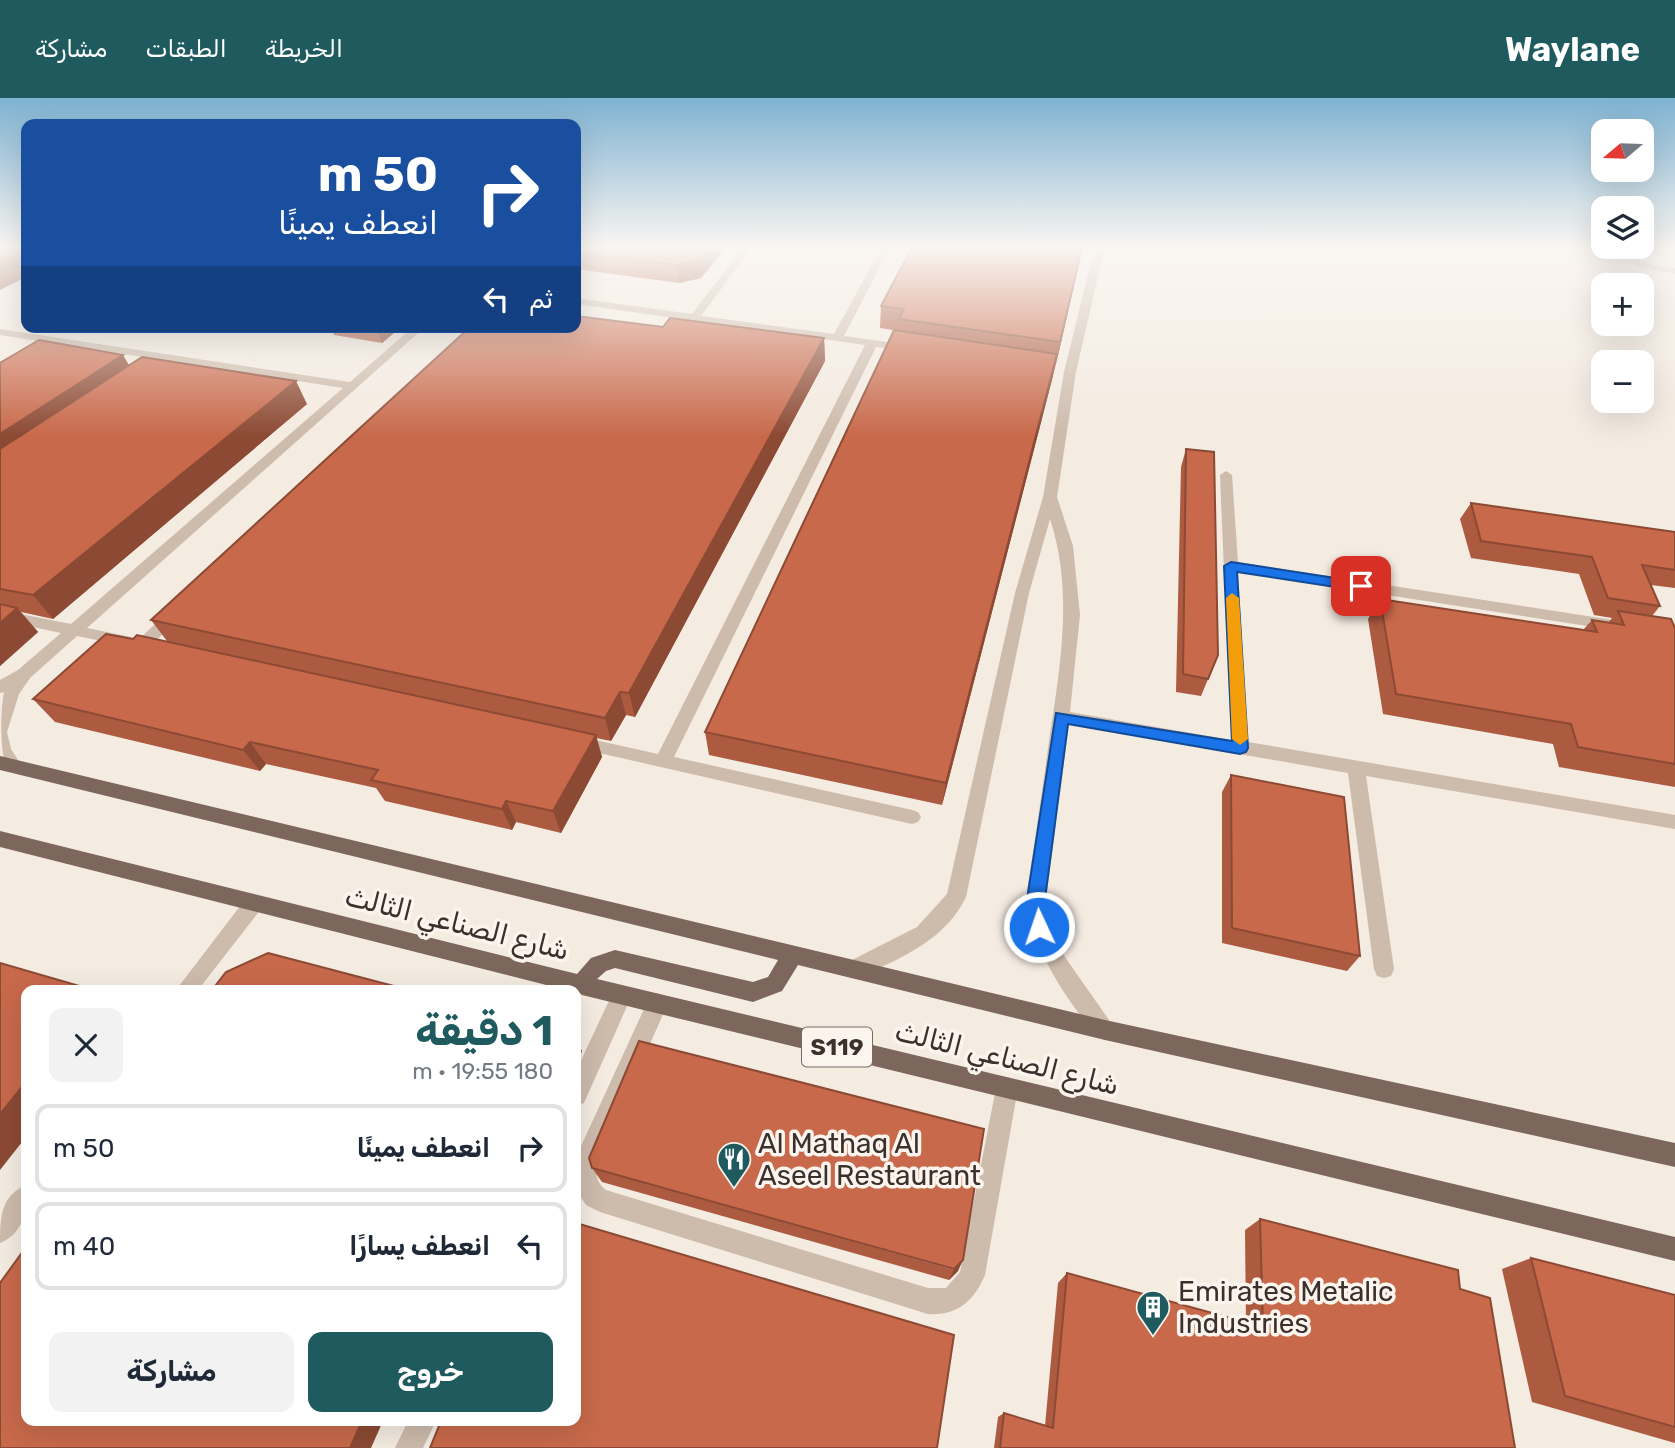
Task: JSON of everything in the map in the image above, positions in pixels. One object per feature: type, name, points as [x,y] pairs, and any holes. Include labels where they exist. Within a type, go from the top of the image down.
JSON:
[{"type":"main road","name":"شارع الصناعي الثالث","points":[[7,765],[1105,1030],[1675,1155]]},
{"type":"main road","name":"شارع الصناعي الثالث","points":[[0,839],[622,995],[1675,1249]]},
{"type":"main road","points":[[582,985],[589,971],[596,965],[615,960],[754,992],[775,984],[793,955]]},
{"type":"street","points":[[632,309],[926,350]]},
{"type":"street","points":[[694,318],[701,309]]},
{"type":"street","points":[[837,338],[853,309]]},
{"type":"street","points":[[855,970],[926,935],[944,917],[956,897],[1022,593],[1050,497],[1064,371],[1082,309]]},
{"type":"street","points":[[0,332],[353,386]]},
{"type":"street","points":[[0,687],[24,674],[413,333]]},
{"type":"street","points":[[31,353],[52,340]]},
{"type":"street","points":[[663,761],[872,342]]},
{"type":"street","points":[[153,374],[175,359]]},
{"type":"street","points":[[1226,475],[1240,748]]},
{"type":"street","points":[[1050,497],[1066,546],[1072,615],[1036,899],[1039,927],[1050,956],[1105,1030]]},
{"type":"street","points":[[1231,566],[1635,628]]},
{"type":"street","points":[[142,645],[183,607]]},
{"type":"street","points":[[0,615],[169,651]]},
{"type":"street","points":[[7,765],[0,732],[11,693],[24,674]]},
{"type":"street","points":[[1061,717],[1675,822]]},
{"type":"street","points":[[556,737],[912,817]]},
{"type":"street","points":[[1356,768],[1384,969]]},
{"type":"street","points":[[190,985],[254,903]]},
{"type":"street","points":[[581,1084],[622,995]]},
{"type":"street","points":[[657,1003],[586,1161],[583,1173],[591,1194],[613,1204],[929,1301],[943,1303],[955,1299],[966,1289],[972,1275],[1007,1088]]},
{"type":"street","points":[[0,1231],[21,1204]]},
{"type":"street","points":[[409,1448],[420,1426]]},
{"type":"building","points":[[904,309],[1068,309],[1060,342],[899,319]]},
{"type":"building","points":[[581,317],[663,327],[670,318],[824,338],[629,693],[620,692],[605,718],[151,620],[463,333],[581,333]]},
{"type":"building","points":[[894,330],[1057,354],[946,783],[705,732]]},
{"type":"building","points":[[39,340],[123,355],[0,434],[0,363]]},
{"type":"building","points":[[142,357],[296,381],[33,595],[0,589],[0,449]]},
{"type":"building","points":[[1186,449],[1214,452],[1218,655],[1208,679],[1183,674]]},
{"type":"building","points":[[1471,503],[1675,532],[1675,570],[1642,565],[1660,606],[1608,598],[1592,557],[1481,541]]},
{"type":"building","points":[[1380,599],[1597,632],[1592,620],[1624,625],[1618,611],[1671,619],[1675,628],[1675,764],[1578,747],[1571,724],[1396,694]]},
{"type":"building","points":[[0,604],[17,608],[0,623]]},
{"type":"building","points":[[106,634],[133,639],[137,635],[596,735],[553,811],[506,801],[502,809],[371,780],[378,770],[250,742],[243,750],[33,699]]},
{"type":"building","points":[[1231,775],[1344,797],[1360,956],[1232,928]]},
{"type":"building","points":[[268,953],[390,985],[216,985],[226,972]]},
{"type":"building","points":[[0,963],[76,985],[21,985],[21,1088],[0,1114]]},
{"type":"building","points":[[639,1041],[984,1129],[963,1260],[954,1269],[592,1168],[589,1158]]},
{"type":"building","points":[[1260,1219],[1458,1270],[1460,1289],[1490,1298],[1515,1448],[1000,1448],[1004,1413],[1053,1428],[1067,1273],[1263,1327]]},
{"type":"building","points":[[581,1224],[954,1335],[937,1448],[430,1448],[439,1426],[581,1426]]},
{"type":"building","points":[[21,1254],[21,1426],[360,1426],[350,1448],[0,1448],[0,1283]]},
{"type":"building","points":[[1531,1258],[1675,1295],[1675,1427],[1565,1396]]},
{"type":"slow traffic","points":[[1232,598],[1240,739]]},
{"type":"place","name":"Al Mathaq Al Aseel Restaurant","points":[[734,1189]]},
{"type":"place","name":"Emirates Metalic Industries","points":[[1153,1337]]},
{"type":"route","points":[[1039,927],[1036,899],[1061,717],[1240,748],[1231,566],[1361,586]]}]
